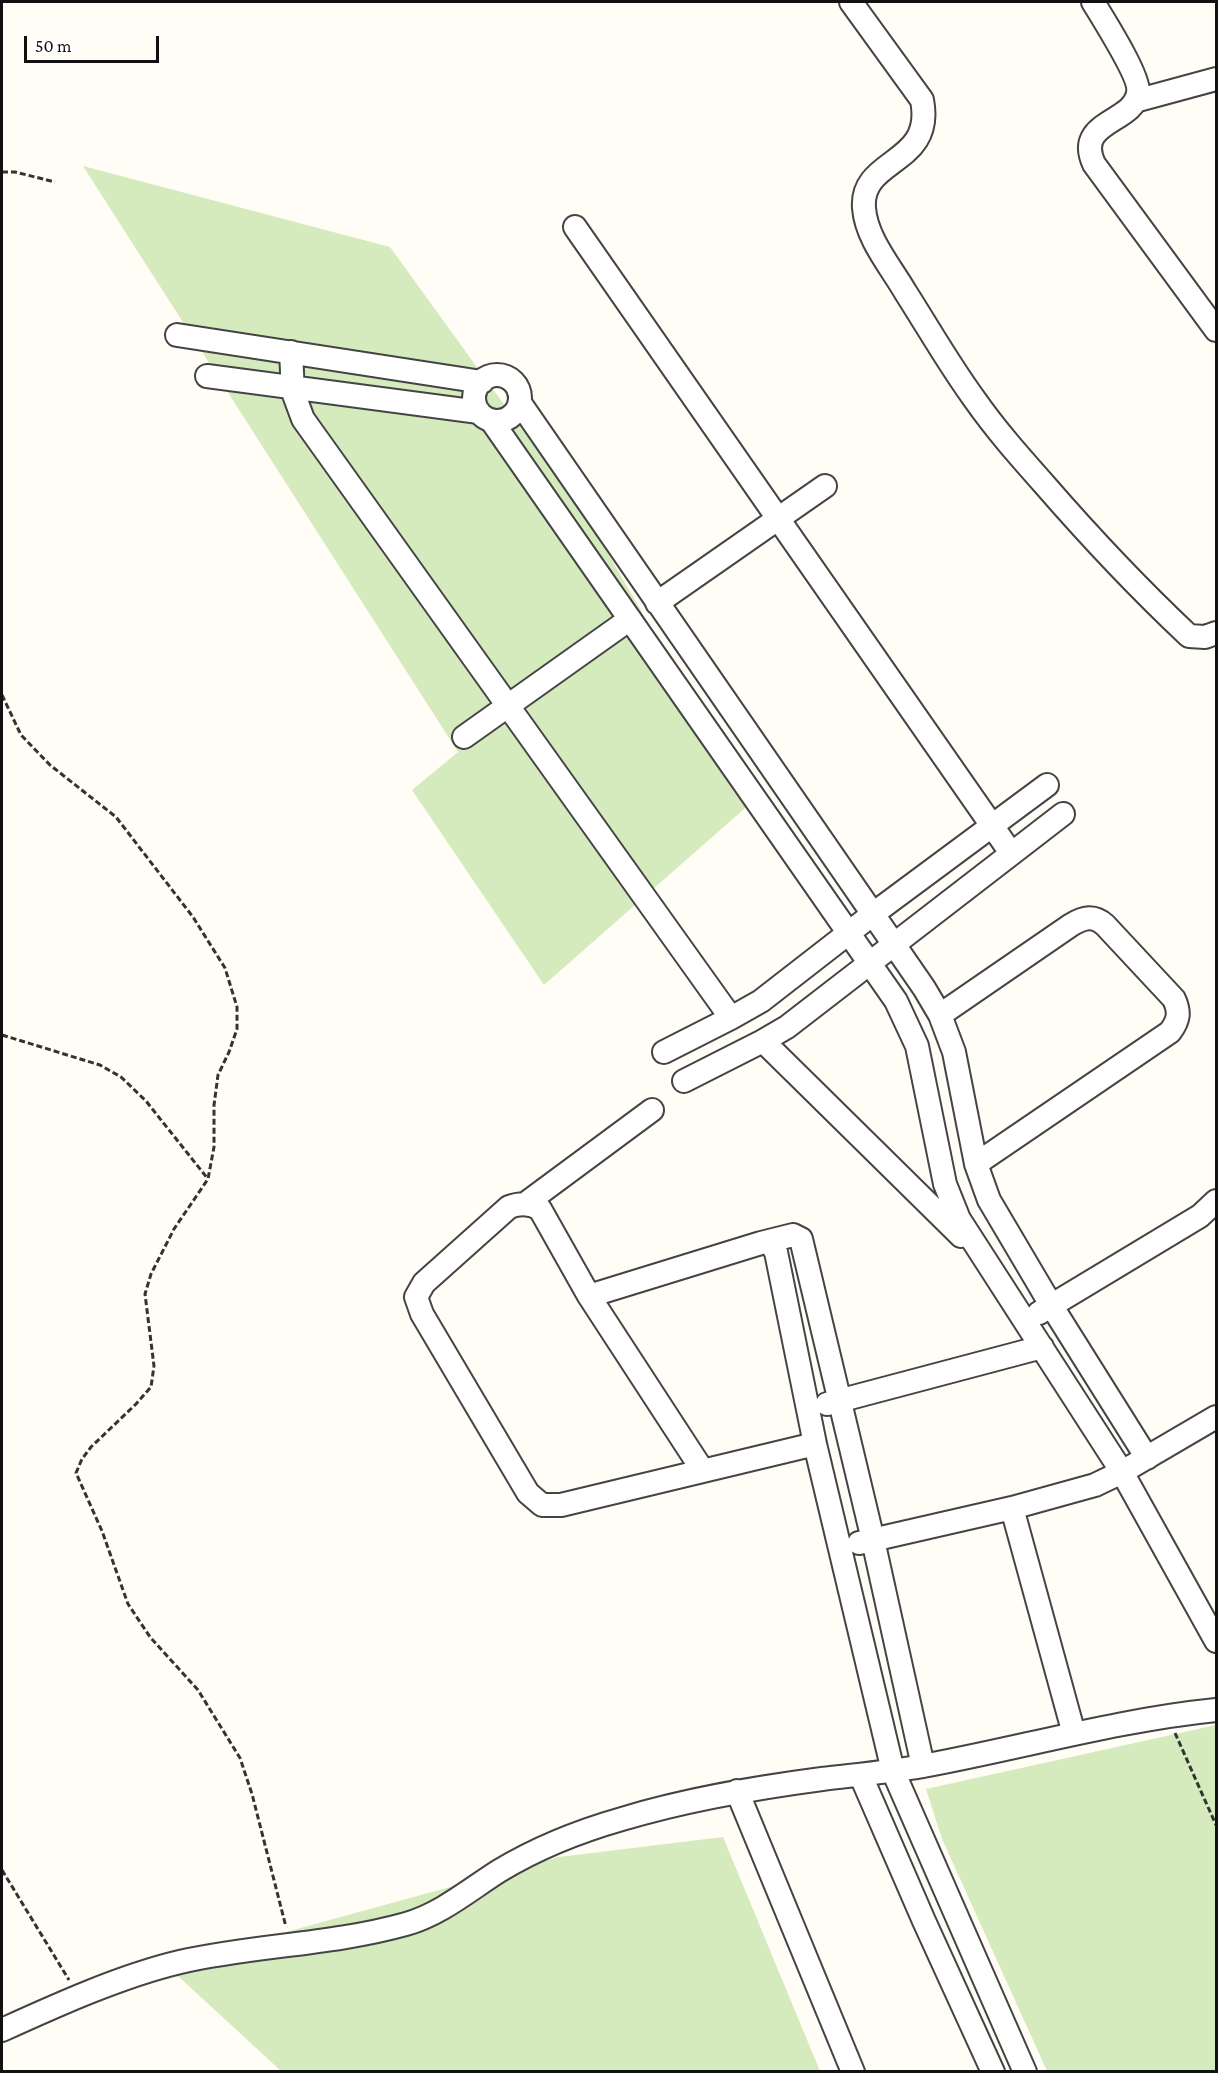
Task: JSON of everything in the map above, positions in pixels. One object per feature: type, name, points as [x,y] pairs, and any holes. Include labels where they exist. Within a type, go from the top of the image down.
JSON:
[{"type":"street","points":[[850,2],[922,100],[925,113],[919,139],[911,149],[878,173],[865,194],[864,208],[868,226],[878,247],[975,401],[1083,529],[1189,636],[1205,637],[1216,633]]},
{"type":"street","points":[[1093,2],[1132,71],[1138,87],[1135,101]]},
{"type":"street","points":[[1216,80],[1135,101],[1093,136],[1089,143],[1094,164],[1216,330]]},
{"type":"street","points":[[575,227],[1011,854]]},
{"type":"street","points":[[177,335],[482,382]]},
{"type":"street","points":[[248,381],[253,346]]},
{"type":"street","points":[[291,352],[292,387],[295,402],[303,419],[731,1018]]},
{"type":"street","points":[[207,376],[292,387],[485,416],[506,420],[512,416],[520,404],[517,387],[505,377],[489,377],[477,388],[475,404],[485,416],[630,619],[896,1001],[911,1030],[921,1061],[940,1159],[949,1196],[959,1219],[1122,1472],[1216,1641]]},
{"type":"street","points":[[520,404],[924,988],[940,1015],[954,1052],[975,1158],[983,1186],[1052,1305],[1147,1458]]},
{"type":"street","points":[[657,603],[825,486]]},
{"type":"street","points":[[465,737],[630,619]]},
{"type":"street","points":[[664,1052],[731,1018],[775,991],[873,914],[1047,785]]},
{"type":"street","points":[[684,1082],[787,1027],[1063,813]]},
{"type":"street","points":[[940,1015],[1071,925],[1082,919],[1095,918],[1105,925],[1174,999],[1179,1016],[1170,1032],[975,1158],[940,1159]]},
{"type":"street","points":[[763,1041],[981,1255]]},
{"type":"street","points":[[525,1204],[652,1110]]},
{"type":"street","points":[[949,1196],[983,1186]]},
{"type":"street","points":[[1025,1321],[1200,1216],[1216,1201]]},
{"type":"street","points":[[703,1471],[589,1296],[543,1212],[533,1205],[517,1204],[509,1207],[424,1283],[416,1297],[422,1314],[528,1493],[542,1505],[561,1505],[703,1471],[815,1444]]},
{"type":"street","points":[[589,1296],[761,1243],[793,1235],[798,1237],[804,1248],[840,1400],[923,1766]]},
{"type":"street","points":[[770,1242],[775,1248],[780,1269],[815,1444],[893,1771],[1025,2072]]},
{"type":"street","points":[[780,1269],[807,1262]]},
{"type":"street","points":[[808,1408],[1042,1347]]},
{"type":"street","points":[[840,1548],[1080,1490],[1122,1472],[1216,1417]]},
{"type":"street","points":[[1012,1508],[1074,1734]]},
{"type":"street","points":[[2,2030],[78,1997],[178,1963],[211,1956],[351,1937],[416,1921],[437,1911],[522,1858],[556,1842],[621,1819],[737,1791],[923,1766],[1167,1715],[1216,1710]]},
{"type":"street","points":[[861,1776],[924,1922],[993,2072]]},
{"type":"street","points":[[737,1791],[854,2072]]},
{"type":"path","points":[[2,172],[15,172],[55,182]]},
{"type":"path","points":[[2,695],[21,735],[50,765],[116,817],[193,916],[225,968],[237,1007],[237,1029],[218,1075],[214,1105],[214,1147],[208,1179],[174,1229],[151,1274],[145,1294],[154,1366],[151,1387],[91,1447],[76,1473],[102,1531],[128,1604],[150,1637],[198,1690],[240,1758],[252,1794],[291,1946]]},
{"type":"path","points":[[2,1035],[100,1065],[121,1077],[146,1101],[208,1179]]},
{"type":"path","points":[[1167,1715],[1216,1825]]},
{"type":"path","points":[[2,1870],[55,1955],[78,1997]]},
{"type":"green space","points":[[83,166],[390,247],[592,526],[752,802],[544,985],[412,790],[458,752]]},
{"type":"green space","points":[[1216,1725],[1216,2071],[1047,2071],[942,1839],[926,1789]]},
{"type":"green space","points":[[723,1837],[820,2071],[281,2071],[166,1965],[559,1857]]}]
